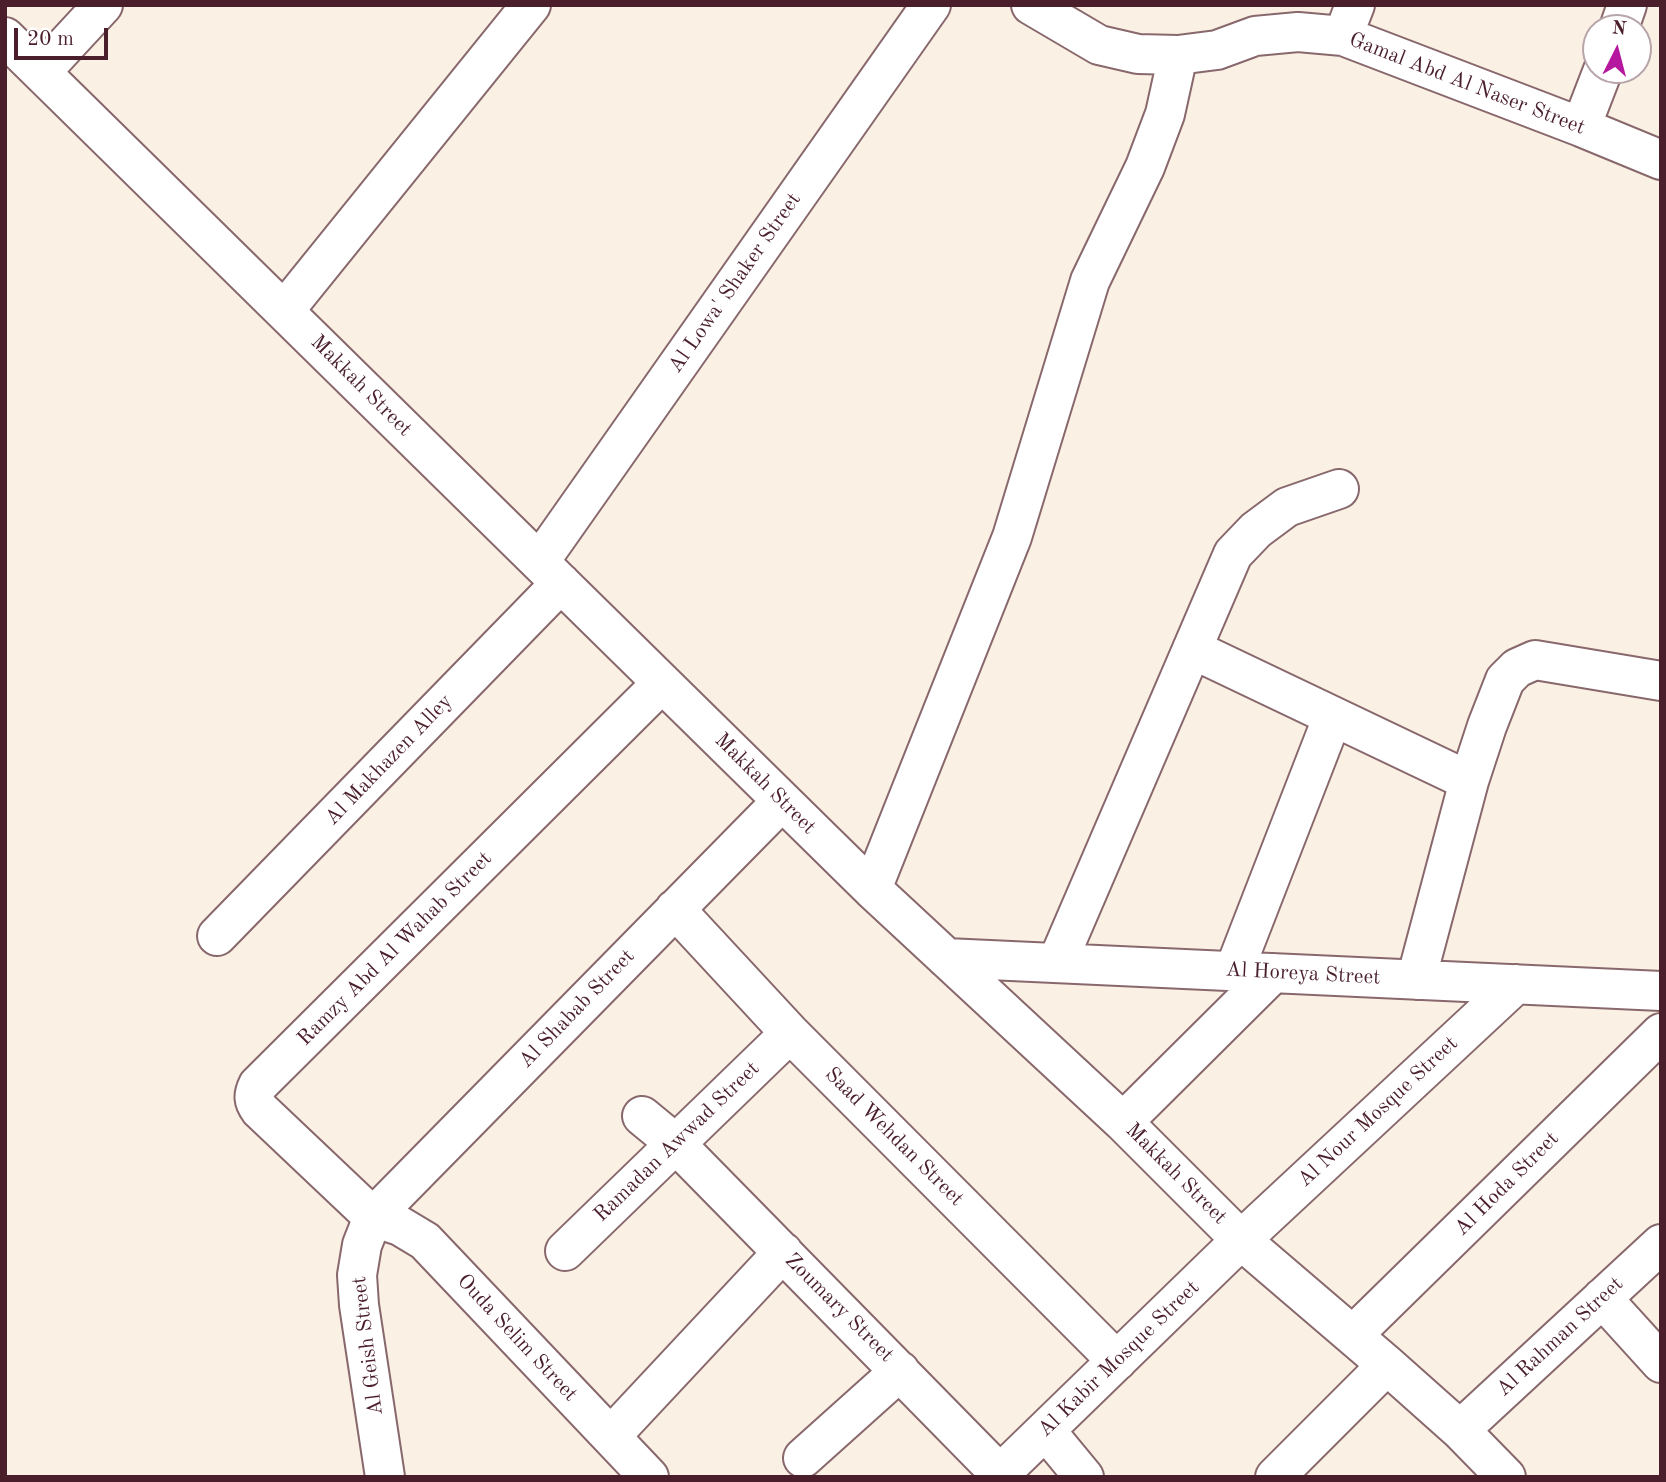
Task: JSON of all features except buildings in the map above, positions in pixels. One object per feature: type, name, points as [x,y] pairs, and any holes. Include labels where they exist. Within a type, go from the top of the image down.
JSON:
[{"type":"street","points":[[41,71],[103,5]]},
{"type":"street","points":[[284,311],[531,5]]},
{"type":"street","name":"Al Lowa' Shaker Street","points":[[550,572],[931,5]]},
{"type":"street","name":"Gamal Abd Al Naser Street","points":[[1031,5],[1099,45],[1138,54],[1178,55],[1217,50],[1255,36],[1297,32],[1349,21],[1581,127],[1661,160]]},
{"type":"street","name":"Makkah Street","points":[[5,37],[872,889],[1123,1122],[1241,1240],[1460,1430],[1497,1474]]},
{"type":"street","points":[[872,889],[1012,537],[1090,281],[1149,156],[1165,114],[1178,55]]},
{"type":"street","points":[[1581,127],[1598,84]]},
{"type":"street","points":[[1057,963],[1233,554],[1256,530],[1287,508],[1339,489]]},
{"type":"street","name":"Al Makhazen Alley","points":[[217,936],[550,572]]},
{"type":"street","points":[[1192,649],[1469,781]]},
{"type":"street","points":[[1416,980],[1469,781],[1505,680],[1517,668],[1535,660],[1661,681]]},
{"type":"street","name":"Ramzy Abd Al Wahab Street","points":[[373,1217],[260,1111],[254,1102],[258,1085],[662,683]]},
{"type":"street","points":[[1234,971],[1333,716]]},
{"type":"street","name":"Al Shabab Street","points":[[373,1217],[782,802]]},
{"type":"street","name":"Saad Wehdan Street","points":[[675,909],[790,1033],[1117,1361]]},
{"type":"street","name":"Al Horeya Street","points":[[946,958],[1661,991]]},
{"type":"street","points":[[1123,1122],[1273,973]]},
{"type":"street","name":"Al Nour Mosque Street","points":[[1241,1240],[1516,984]]},
{"type":"street","name":"Ramadan Awwad Street","points":[[565,1251],[790,1033]]},
{"type":"street","name":"Al Hoda Street","points":[[1353,1335],[1661,1033]]},
{"type":"street","name":"Zoumary Street","points":[[642,1116],[676,1144],[900,1371],[998,1475]]},
{"type":"street","name":"Ouda Selim Street","points":[[373,1217],[400,1226],[425,1241],[611,1436],[639,1474]]},
{"type":"street","name":"Al Geish Street","points":[[373,1217],[362,1245],[357,1275],[384,1477]]},
{"type":"street","name":"Al Kabir Mosque Street","points":[[998,1475],[1241,1240]]},
{"type":"street","name":"Al Rahman Street","points":[[1460,1430],[1661,1244]]},
{"type":"street","points":[[611,1436],[783,1252]]},
{"type":"street","points":[[1602,1298],[1661,1363]]},
{"type":"street","points":[[1275,1477],[1387,1365]]},
{"type":"street","points":[[803,1458],[900,1371]]},
{"type":"street","points":[[1046,1431],[1084,1477]]}]
